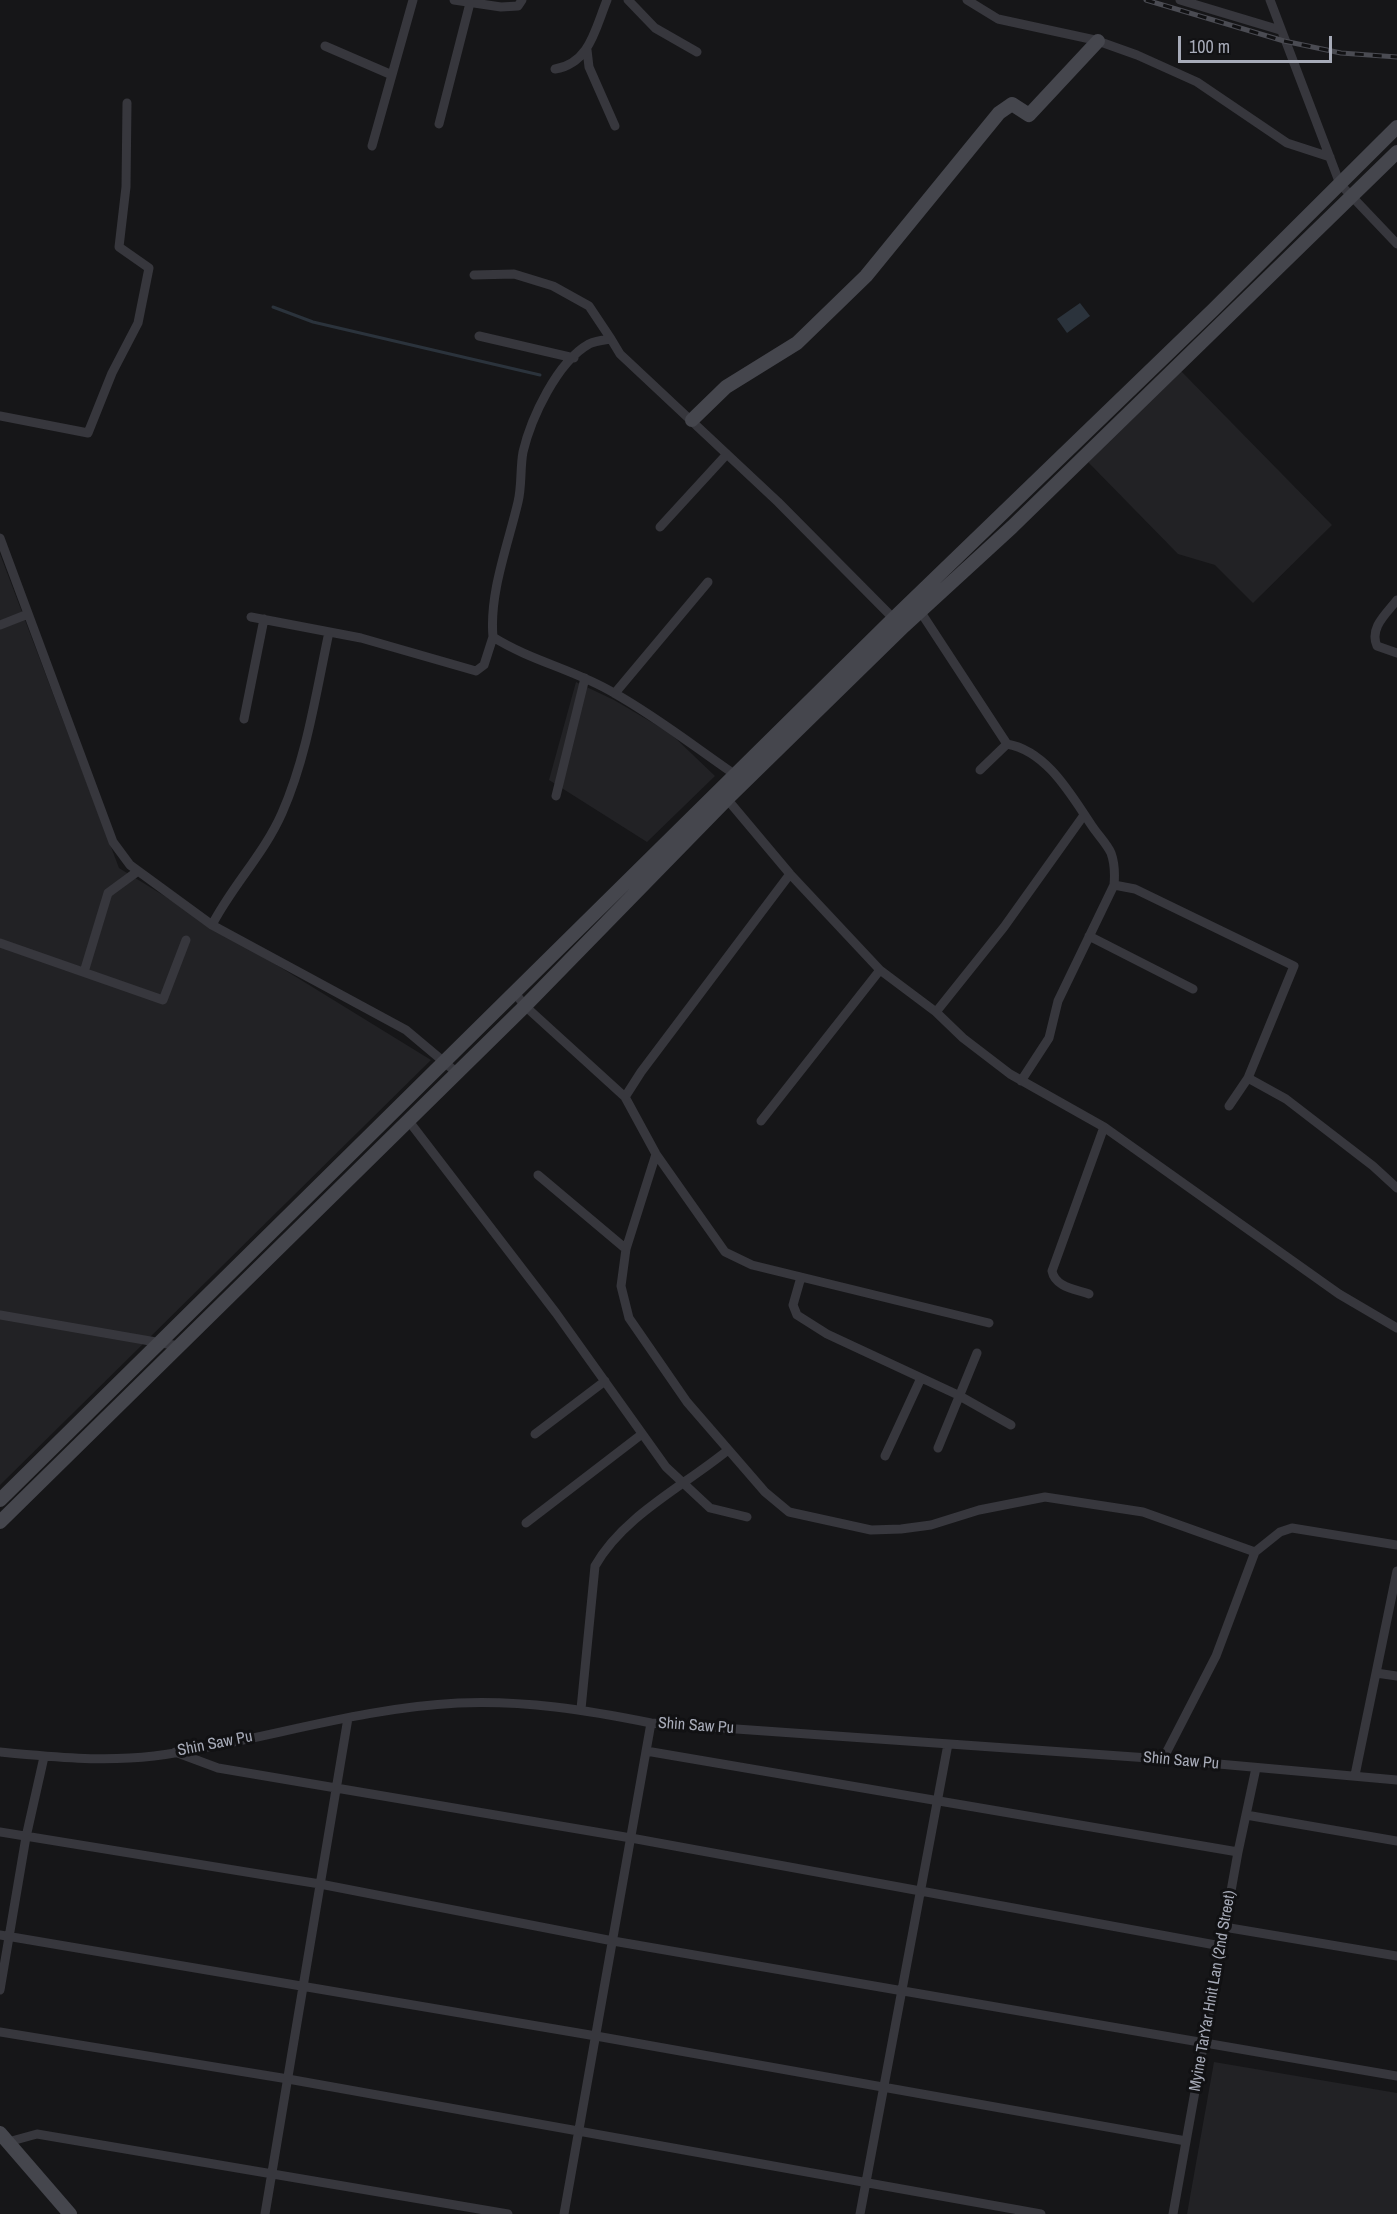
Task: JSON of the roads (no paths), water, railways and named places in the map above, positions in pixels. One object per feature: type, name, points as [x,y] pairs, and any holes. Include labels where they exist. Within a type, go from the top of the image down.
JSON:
[{"type":"main road","points":[[692,420],[726,387],[797,344],[866,276],[999,114],[1012,104],[1029,115],[1098,41]]},
{"type":"main road","points":[[0,1500],[160,1342],[450,1068],[525,1006],[898,623],[1397,127]]},
{"type":"main road","points":[[0,1522],[408,1120],[515,993],[737,776],[898,623],[920,611],[1012,527],[1397,152]]},
{"type":"main road","points":[[30,1471],[42,1481]]},
{"type":"main road","points":[[4,2138],[70,2214]]},
{"type":"street","points":[[372,146],[412,0]]},
{"type":"street","points":[[454,0],[501,7],[518,6],[522,0]]},
{"type":"street","points":[[555,69],[571,66],[587,50],[607,0]]},
{"type":"street","points":[[628,0],[656,28],[697,51]]},
{"type":"street","points":[[967,0],[998,19],[1098,41],[1137,55],[1197,82],[1287,143],[1330,157]]},
{"type":"street","points":[[1180,0],[1280,30]]},
{"type":"street","points":[[1270,0],[1340,184],[1397,244]]},
{"type":"street","points":[[439,124],[470,3]]},
{"type":"street","points":[[325,46],[392,75]]},
{"type":"street","points":[[587,50],[589,68],[615,126]]},
{"type":"street","points":[[0,416],[88,433],[112,373],[138,323],[149,268],[119,247],[126,187],[127,103]]},
{"type":"street","points":[[474,275],[514,274],[553,286],[589,306],[620,354],[692,420],[898,623]]},
{"type":"street","points":[[479,336],[574,358]]},
{"type":"street","points":[[251,617],[329,632],[476,670],[484,665],[493,637],[495,599],[519,500],[523,454],[532,424],[546,393],[574,358],[589,344],[611,339]]},
{"type":"street","points":[[660,527],[727,454]]},
{"type":"street","points":[[0,538],[113,842],[130,866],[212,926],[406,1030],[450,1068]]},
{"type":"street","points":[[615,693],[708,582]]},
{"type":"street","points":[[1397,600],[1376,628],[1373,637],[1377,646],[1397,653]]},
{"type":"street","points":[[920,611],[1007,744],[1028,752],[1051,770],[1111,852],[1115,869],[1114,885],[1058,1001],[1049,1038],[1021,1081]]},
{"type":"street","points":[[0,625],[28,614]]},
{"type":"street","points":[[244,719],[264,619]]},
{"type":"street","points":[[212,926],[226,899],[261,850],[281,815],[300,769],[329,632]]},
{"type":"street","points":[[493,637],[535,659],[585,678],[615,693],[737,776]]},
{"type":"street","points":[[556,796],[585,678]]},
{"type":"street","points":[[980,770],[1007,744]]},
{"type":"street","points":[[727,798],[790,874],[880,970],[936,1012],[963,1038],[1021,1081],[1104,1127],[1314,1277],[1389,1326],[1397,1328]]},
{"type":"street","points":[[936,1012],[1004,927],[1084,815]]},
{"type":"street","points":[[84,972],[108,893],[138,871]]},
{"type":"street","points":[[625,1097],[641,1072],[790,874]]},
{"type":"street","points":[[1114,885],[1135,890],[1294,966],[1248,1078],[1229,1106]]},
{"type":"street","points":[[1089,936],[1193,989]]},
{"type":"street","points":[[0,943],[164,1000],[186,940]]},
{"type":"street","points":[[761,1121],[880,970]]},
{"type":"street","points":[[515,993],[525,1006],[625,1097],[656,1154],[725,1252],[752,1265],[989,1323]]},
{"type":"street","points":[[1248,1078],[1286,1099],[1373,1166],[1397,1188]]},
{"type":"street","points":[[408,1120],[556,1313],[666,1467],[710,1508],[747,1516]]},
{"type":"street","points":[[1089,1294],[1058,1283],[1052,1271],[1104,1127]]},
{"type":"street","points":[[656,1154],[626,1249],[621,1286],[630,1318],[687,1402],[765,1492],[789,1512],[798,1516],[871,1530],[900,1529],[931,1525],[979,1510],[1045,1497],[1143,1512],[1255,1552]]},
{"type":"street","points":[[538,1175],[626,1249]]},
{"type":"street","points":[[801,1277],[793,1305],[797,1315],[827,1334],[958,1395],[1011,1425]]},
{"type":"street","points":[[0,1316],[179,1346]]},
{"type":"street","points":[[938,1448],[977,1353]]},
{"type":"street","points":[[885,1456],[921,1378]]},
{"type":"street","points":[[535,1434],[605,1381]]},
{"type":"street","points":[[526,1523],[642,1434]]},
{"type":"street","points":[[580,1709],[595,1566],[606,1547],[636,1520],[728,1450]]},
{"type":"street","points":[[1163,1759],[1216,1656],[1255,1552],[1280,1532],[1292,1528],[1397,1545]]},
{"type":"street","points":[[1355,1775],[1376,1673],[1393,1608],[1397,1571]]},
{"type":"street","points":[[1376,1673],[1397,1676]]},
{"type":"street","name":"Shin Saw Pu","points":[[0,1752],[99,1760],[175,1752],[348,1718],[456,1703],[517,1702],[580,1709],[651,1723],[1163,1759],[1397,1780]]},
{"type":"street","points":[[265,2214],[348,1718]]},
{"type":"street","points":[[564,2214],[651,1723]]},
{"type":"street","points":[[860,2214],[948,1744]]},
{"type":"street","points":[[646,1751],[1238,1852]]},
{"type":"street","points":[[175,1752],[218,1768],[631,1838],[1221,1946]]},
{"type":"street","points":[[0,1990],[4,1936],[44,1757]]},
{"type":"street","name":"Myine TarYar Hnit Lan (2nd Street)","points":[[1173,2214],[1224,1927],[1256,1768]]},
{"type":"street","points":[[1246,1815],[1397,1841]]},
{"type":"street","points":[[0,1832],[320,1884],[613,1941],[1397,2076]]},
{"type":"street","points":[[1224,1927],[1397,1956]]},
{"type":"street","points":[[4,1936],[596,2036],[1186,2141]]},
{"type":"street","points":[[0,2032],[288,2079],[1041,2214]]},
{"type":"street","points":[[4,2138],[37,2134],[508,2214]]},
{"type":"waterway","points":[[273,307],[313,322],[540,375]]},
{"type":"railway","points":[[1146,0],[1284,41],[1341,53],[1397,57]]}]
